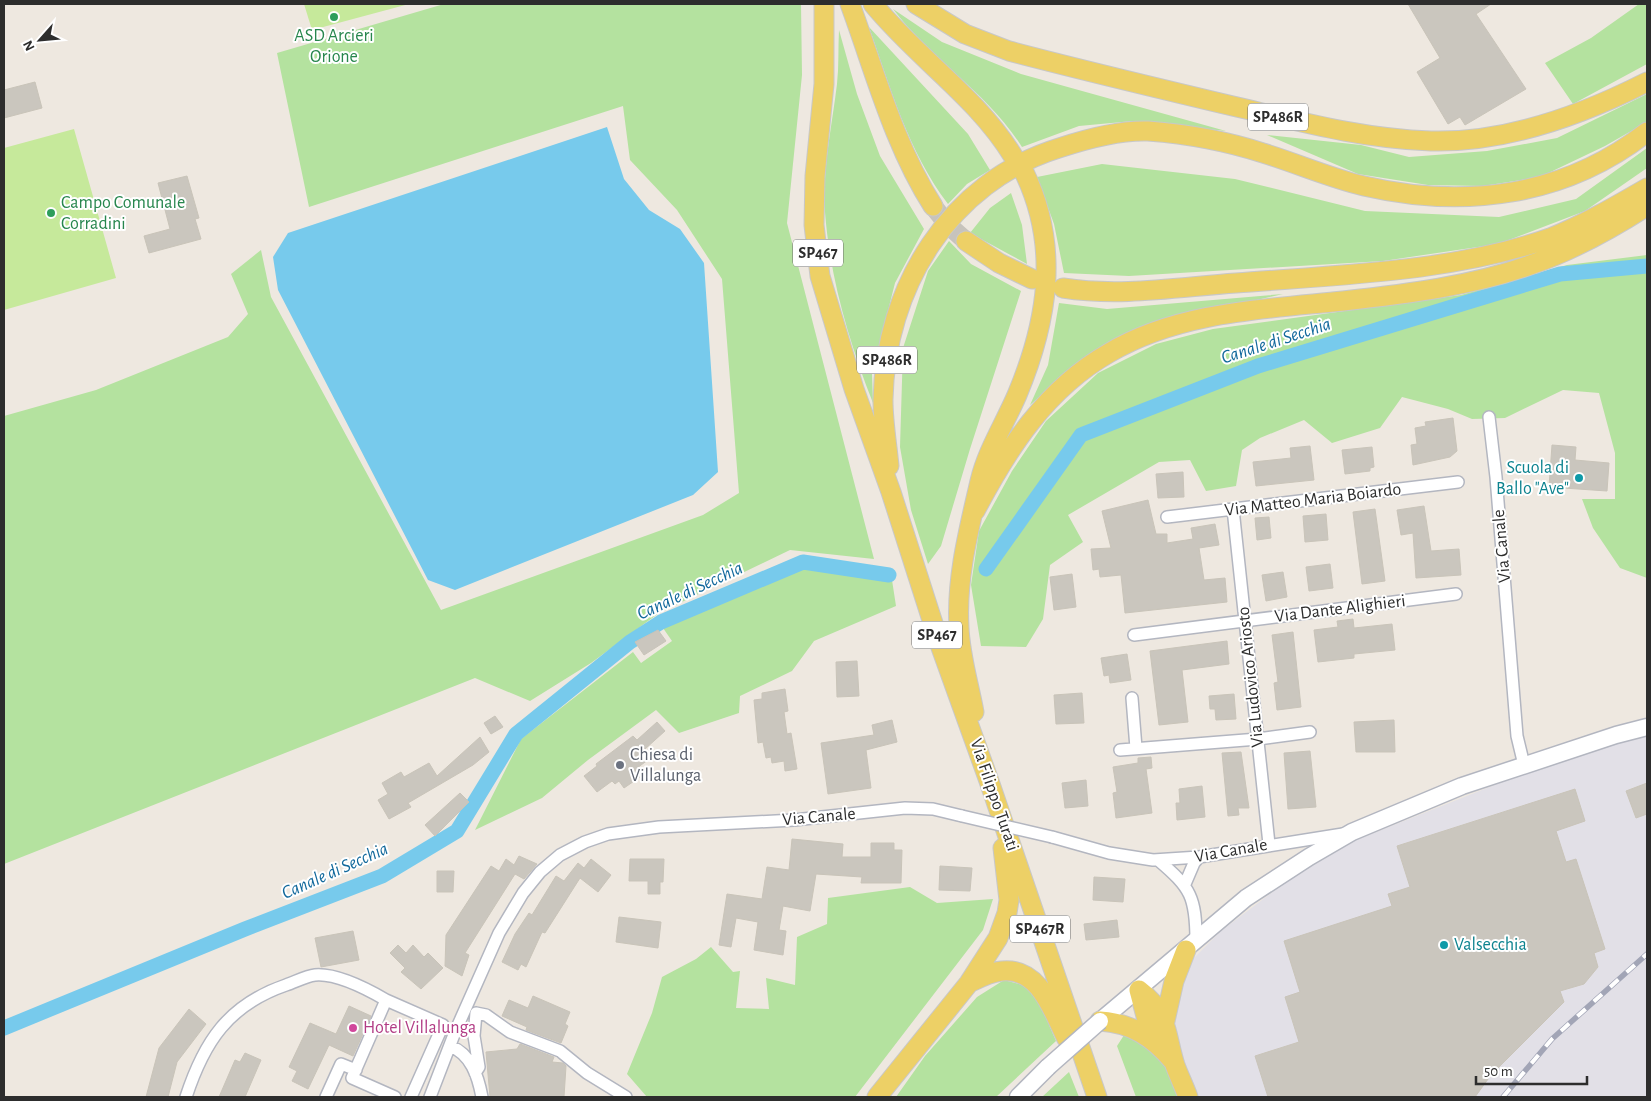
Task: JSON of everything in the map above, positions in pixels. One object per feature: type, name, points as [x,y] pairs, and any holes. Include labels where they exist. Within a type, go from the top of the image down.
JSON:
[{"type":"main road","name":"SP467","points":[[824,4],[824,84],[814,225],[820,276],[854,389],[891,492]]},
{"type":"main road","points":[[850,4],[901,145],[913,172],[933,206]]},
{"type":"main road","points":[[873,4],[888,22],[990,123],[1014,156]]},
{"type":"main road","name":"SP486R","points":[[916,4],[966,34],[1010,52],[1346,133],[1432,141],[1478,138],[1518,130],[1570,116],[1603,104],[1647,82]]},
{"type":"main road","name":"SP486R","points":[[891,492],[883,401],[888,351],[898,314],[914,274],[934,238],[954,213],[978,190],[1033,156],[1088,138],[1145,131],[1203,138],[1260,152],[1362,185],[1426,197],[1458,198],[1517,192],[1550,183],[1588,167],[1634,142],[1647,132]]},
{"type":"main road","points":[[877,1097],[969,983],[998,938],[1007,913],[1009,900],[1000,824],[988,779],[963,663],[958,594],[980,480],[1034,351],[1045,300],[1048,265],[1046,240],[1041,215],[1024,172]]},
{"type":"main road","points":[[1063,288],[1088,292],[1135,292],[1376,272],[1485,256],[1550,237],[1617,206],[1647,188]]},
{"type":"main road","points":[[975,510],[1009,449],[1052,397],[1077,374],[1124,344],[1174,326],[1220,316],[1416,291],[1486,278],[1533,264],[1577,247],[1647,206]]},
{"type":"main road","points":[[966,241],[999,263],[1032,279]]},
{"type":"main road","name":"Via Filippo Turati","points":[[891,492],[939,642],[988,779],[1094,1090]]},
{"type":"main road","name":"Via Canale","points":[[1018,1097],[1048,1067],[1246,898],[1309,857],[1352,832],[1424,801],[1524,765],[1616,735],[1647,727]]},
{"type":"main road","points":[[1165,1022],[1174,981],[1191,946]]},
{"type":"main road","points":[[969,983],[1001,971],[1010,971],[1028,976],[1045,995],[1094,1090]]},
{"type":"main road","points":[[1139,990],[1155,1004],[1165,1022],[1175,1063],[1188,1097]]},
{"type":"main road","points":[[1139,990],[1147,1020],[1159,1044],[1175,1063]]},
{"type":"main road","points":[[1100,1022],[1116,1022],[1159,1044]]},
{"type":"street","name":"Via Canale","points":[[1489,417],[1496,477],[1517,736],[1524,765]]},
{"type":"street","name":"Via Matteo Maria Boiardo","points":[[1168,517],[1458,482]]},
{"type":"street","name":"Via Ludovico Ariosto","points":[[1233,509],[1269,844]]},
{"type":"street","name":"Via Dante Alighieri","points":[[1134,635],[1456,594]]},
{"type":"street","points":[[1132,698],[1136,748]]},
{"type":"street","points":[[1120,750],[1258,739],[1310,732]]},
{"type":"street","name":"Via Canale","points":[[430,1097],[455,1032],[499,933],[523,894],[540,872],[560,855],[585,842],[608,834],[659,827],[794,820],[905,808],[933,809],[1109,853],[1158,860],[1199,857],[1269,844],[1314,840],[1352,832]]},
{"type":"street","points":[[1185,884],[1194,863],[1199,857]]},
{"type":"street","points":[[1158,860],[1185,884],[1194,905],[1191,946]]},
{"type":"street","points":[[186,1097],[198,1061],[218,1030],[242,1008],[277,988],[315,975],[355,983],[386,1000],[444,1025],[455,1032]]},
{"type":"street","points":[[386,1000],[352,1078],[395,1097]]},
{"type":"street","points":[[475,1073],[479,1067],[474,1036],[476,1013],[486,1015],[510,1032],[560,1051],[588,1073],[626,1097]]},
{"type":"street","points":[[430,1097],[413,1093],[444,1025]]},
{"type":"street","points":[[450,1046],[461,1050],[475,1073],[482,1097]]},
{"type":"street","points":[[326,1097],[341,1064],[356,1070]]},
{"type":"shaded area","points":[[1647,734],[1647,1097],[1196,1097],[1181,1061],[1172,1019],[1179,988],[1190,962],[1221,931],[1290,879],[1356,840],[1527,772],[1618,741]]},
{"type":"green space","name":"ASD Arcieri Orione","points":[[304,4],[409,4],[312,30]]},
{"type":"green space","points":[[444,4],[801,4],[802,75],[787,223],[874,559],[790,550],[659,613],[591,663],[530,701],[475,678],[4,864],[4,416],[96,390],[228,337],[248,314],[231,274],[261,250],[271,297],[441,610],[703,515],[739,493],[722,279],[677,210],[630,160],[623,106],[309,207],[277,53]]},
{"type":"green space","points":[[1639,4],[1647,4],[1647,64],[1573,104],[1545,63],[1591,38]]},
{"type":"green space","points":[[893,9],[942,42],[1021,74],[1226,131],[1133,121],[1079,126],[1022,147],[993,110],[908,27]]},
{"type":"green space","points":[[869,27],[968,134],[990,170],[967,184],[948,204],[934,184],[911,141]]},
{"type":"green space","points":[[839,30],[857,94],[880,156],[924,229],[895,283],[872,374],[873,403],[856,357],[842,309],[831,261],[825,212],[825,180],[837,84]]},
{"type":"green space","points":[[1647,94],[1647,122],[1605,146],[1540,177],[1483,186],[1428,185],[1358,174],[1267,135],[1361,145],[1409,157],[1487,151],[1557,138]]},
{"type":"green space","name":"Campo Comunale Corradini","points":[[74,129],[116,278],[4,310],[4,148]]},
{"type":"green space","points":[[1647,148],[1647,168],[1585,211],[1498,244],[1383,261],[1129,276],[1064,273],[1054,224],[1037,177],[1102,164],[1235,179],[1365,211],[1499,217],[1576,199]]},
{"type":"green space","points":[[1011,193],[1022,225],[1027,264],[970,233],[990,208]]},
{"type":"green space","points":[[949,241],[971,264],[1021,291],[941,546],[928,564],[911,510],[900,447],[903,348],[928,271]]},
{"type":"green space","points":[[1647,255],[1647,578],[1620,568],[1593,528],[1582,499],[1615,499],[1615,453],[1599,393],[1563,390],[1505,418],[1472,419],[1448,409],[1402,397],[1380,428],[1332,443],[1304,420],[1260,438],[1242,450],[1236,486],[1206,491],[1190,460],[1159,462],[1068,515],[1083,542],[1050,565],[1043,619],[1026,647],[981,646],[971,585],[979,531],[1012,471],[1046,421],[1098,373],[1156,344],[1213,329],[1461,295],[1567,265]]},
{"type":"green space","points":[[1283,294],[1187,316],[1113,340],[1055,383],[1030,405],[1048,365],[1059,303],[1107,309]]},
{"type":"green space","points":[[805,567],[892,580],[896,606],[814,641],[792,671],[740,696],[739,713],[679,733],[656,710],[588,760],[542,798],[475,830],[521,739],[633,652],[641,663],[672,641],[663,628]]},
{"type":"green space","points":[[910,887],[937,903],[993,899],[983,930],[855,1097],[647,1097],[627,1074],[652,1013],[662,977],[696,959],[711,947],[733,972],[740,971],[736,1008],[769,1009],[766,978],[795,985],[797,937],[827,924],[828,898]]},
{"type":"green space","points":[[1004,980],[1023,985],[1037,997],[1056,1041],[996,1097],[896,1097],[925,1056],[977,997]]},
{"type":"green space","points":[[1126,1032],[1163,1058],[1177,1097],[1136,1097],[1117,1046]]},
{"type":"green space","points":[[1069,1072],[1079,1097],[1042,1097]]},
{"type":"water","points":[[607,127],[624,179],[649,210],[680,229],[704,263],[718,472],[693,495],[455,590],[428,580],[278,290],[273,257],[288,233]]},
{"type":"building","points":[[1408,4],[1491,4],[1476,14],[1526,89],[1465,125],[1460,117],[1448,124],[1417,72],[1440,58]]},
{"type":"building","points":[[35,82],[42,108],[4,118],[4,90]]},
{"type":"building","points":[[187,176],[199,218],[195,219],[201,239],[149,253],[144,236],[170,229],[158,183]]},
{"type":"building","points":[[1453,418],[1457,451],[1450,457],[1413,465],[1411,445],[1417,444],[1415,428],[1426,426],[1425,422]]},
{"type":"building","name":"Scuola di Ballo \"Ave\"","points":[[1552,445],[1576,447],[1575,460],[1609,463],[1607,491],[1549,487]]},
{"type":"building","points":[[1310,446],[1314,480],[1256,486],[1253,462],[1291,458],[1290,448]]},
{"type":"building","points":[[1372,447],[1374,467],[1370,468],[1370,471],[1345,474],[1342,450]]},
{"type":"building","points":[[1183,472],[1184,497],[1158,498],[1156,474]]},
{"type":"building","points":[[1148,500],[1156,534],[1167,534],[1167,543],[1193,539],[1191,528],[1215,524],[1219,545],[1199,548],[1204,580],[1225,578],[1227,602],[1125,613],[1121,575],[1100,577],[1099,569],[1093,570],[1091,549],[1111,548],[1102,511]]},
{"type":"building","points":[[1424,506],[1431,551],[1459,549],[1461,575],[1416,578],[1413,533],[1401,535],[1397,510]]},
{"type":"building","points":[[1375,509],[1385,581],[1362,584],[1353,512]]},
{"type":"building","points":[[1326,514],[1328,540],[1305,542],[1303,516]]},
{"type":"building","points":[[1269,517],[1271,538],[1257,540],[1255,518]]},
{"type":"building","points":[[1330,564],[1333,588],[1309,591],[1306,567]]},
{"type":"building","points":[[1283,572],[1287,597],[1266,601],[1262,575]]},
{"type":"building","points":[[1072,574],[1076,607],[1054,610],[1050,577]]},
{"type":"building","points":[[1353,619],[1354,628],[1392,624],[1395,650],[1354,654],[1354,658],[1318,662],[1314,630],[1338,627],[1337,621]]},
{"type":"building","points":[[658,630],[666,641],[644,655],[635,642]]},
{"type":"building","points":[[1293,632],[1301,707],[1277,710],[1274,683],[1278,682],[1272,635]]},
{"type":"building","points":[[1227,641],[1229,664],[1182,670],[1188,722],[1159,725],[1150,651]]},
{"type":"building","points":[[1127,654],[1131,680],[1110,683],[1109,675],[1104,676],[1101,658]]},
{"type":"building","points":[[857,661],[859,696],[837,697],[836,662]]},
{"type":"building","points":[[785,689],[788,711],[784,712],[787,734],[791,733],[797,769],[785,771],[784,761],[772,763],[771,757],[766,758],[763,742],[758,743],[754,700],[762,699],[762,693]]},
{"type":"building","points":[[1082,693],[1084,723],[1056,724],[1054,695]]},
{"type":"building","points":[[1234,694],[1236,719],[1216,720],[1215,709],[1210,709],[1209,696]]},
{"type":"building","points":[[495,716],[503,727],[491,734],[484,723]]},
{"type":"building","points":[[892,720],[897,742],[866,750],[871,788],[828,794],[821,743],[874,735],[872,725]]},
{"type":"building","points":[[1394,720],[1395,752],[1356,752],[1354,722]]},
{"type":"building","points":[[657,722],[665,731],[645,749],[652,757],[637,768],[643,775],[624,788],[619,781],[615,784],[612,781],[597,792],[584,776],[597,766],[596,764],[633,736],[637,740]]},
{"type":"building","points":[[480,737],[489,752],[473,765],[408,803],[411,807],[389,819],[378,800],[388,794],[382,783],[401,772],[404,777],[429,763],[437,776]]},
{"type":"building","points":[[1310,751],[1316,807],[1288,809],[1284,753]]},
{"type":"building","points":[[1241,752],[1249,808],[1238,808],[1239,815],[1228,816],[1222,753]]},
{"type":"building","points":[[1151,757],[1152,768],[1146,769],[1152,813],[1116,818],[1113,793],[1117,792],[1113,767],[1138,763],[1138,758]]},
{"type":"building","points":[[1086,780],[1088,806],[1065,808],[1062,783]]},
{"type":"building","points":[[1647,783],[1647,814],[1636,818],[1626,791]]},
{"type":"building","points":[[1202,786],[1205,817],[1177,820],[1176,803],[1180,803],[1179,789]]},
{"type":"building","name":"Valsecchia","points":[[1575,789],[1585,821],[1556,831],[1566,862],[1576,859],[1605,949],[1594,953],[1598,967],[1584,984],[1560,991],[1564,1002],[1491,1075],[1475,1097],[1268,1097],[1255,1056],[1299,1042],[1285,997],[1300,992],[1284,941],[1392,906],[1388,894],[1410,887],[1397,846]]},
{"type":"building","points":[[460,793],[469,802],[435,836],[425,825]]},
{"type":"building","points":[[792,839],[843,844],[842,857],[871,857],[871,843],[894,843],[894,850],[902,850],[901,883],[861,883],[862,877],[816,874],[810,911],[783,906],[779,930],[786,931],[783,955],[754,950],[758,922],[736,918],[731,947],[719,945],[727,894],[762,899],[767,867],[789,870]]},
{"type":"building","points":[[519,856],[537,864],[524,879],[515,874],[465,953],[469,955],[462,976],[445,966],[446,935],[491,866],[499,871],[506,859],[514,865]]},
{"type":"building","points":[[591,859],[611,875],[598,892],[580,878],[545,933],[542,932],[526,967],[521,964],[518,970],[502,962],[515,934],[529,913],[532,915],[556,876],[564,881],[578,863],[584,868]]},
{"type":"building","points":[[630,859],[664,859],[663,882],[660,882],[660,894],[648,894],[648,881],[629,881]]},
{"type":"building","points":[[940,866],[972,868],[970,891],[939,890]]},
{"type":"building","points":[[437,871],[454,871],[453,892],[437,892]]},
{"type":"building","points":[[1094,877],[1125,879],[1123,902],[1093,900]]},
{"type":"building","points":[[619,917],[661,922],[658,948],[616,942]]},
{"type":"building","points":[[1117,920],[1119,937],[1086,940],[1084,924]]},
{"type":"building","points":[[353,931],[359,960],[321,967],[315,938]]},
{"type":"building","points":[[398,945],[406,953],[413,945],[424,957],[428,953],[443,968],[421,989],[401,972],[405,968],[390,953]]},
{"type":"building","points":[[533,996],[570,1012],[565,1024],[568,1026],[561,1043],[526,1030],[527,1027],[502,1016],[509,1000],[528,1008]]},
{"type":"building","points":[[349,1006],[371,1016],[353,1056],[329,1045],[308,1089],[292,1081],[297,1071],[289,1067],[310,1023],[336,1034]]},
{"type":"building","points":[[189,1009],[206,1024],[177,1062],[168,1097],[146,1097],[159,1048]]},
{"type":"building","points":[[520,1044],[554,1057],[552,1062],[563,1063],[566,1066],[564,1097],[490,1097],[486,1052],[517,1049]]},
{"type":"building","points":[[245,1053],[261,1060],[245,1097],[219,1097],[235,1060],[240,1062]]},
{"type":"waterway","name":"Canale di Secchia","points":[[986,569],[1081,435],[1258,366],[1560,274],[1647,266]]},
{"type":"waterway","name":"Canale di Secchia","points":[[4,1028],[245,929],[382,876],[457,831],[516,734],[630,642],[661,622],[803,562],[889,575]]},
{"type":"tunnel","points":[[933,206],[948,225],[966,241]]},
{"type":"railway","points":[[1503,1097],[1552,1039],[1647,954]]},
{"type":"place","name":"ASD Arcieri Orione","points":[[334,17]]},
{"type":"place","name":"Campo Comunale Corradini","points":[[51,213]]},
{"type":"place","name":"Scuola di Ballo \"Ave\"","points":[[1579,478]]},
{"type":"place","name":"Chiesa di Villalunga","points":[[620,765]]},
{"type":"place","name":"Valsecchia","points":[[1444,945]]},
{"type":"place","name":"Hotel Villalunga","points":[[353,1028]]}]
